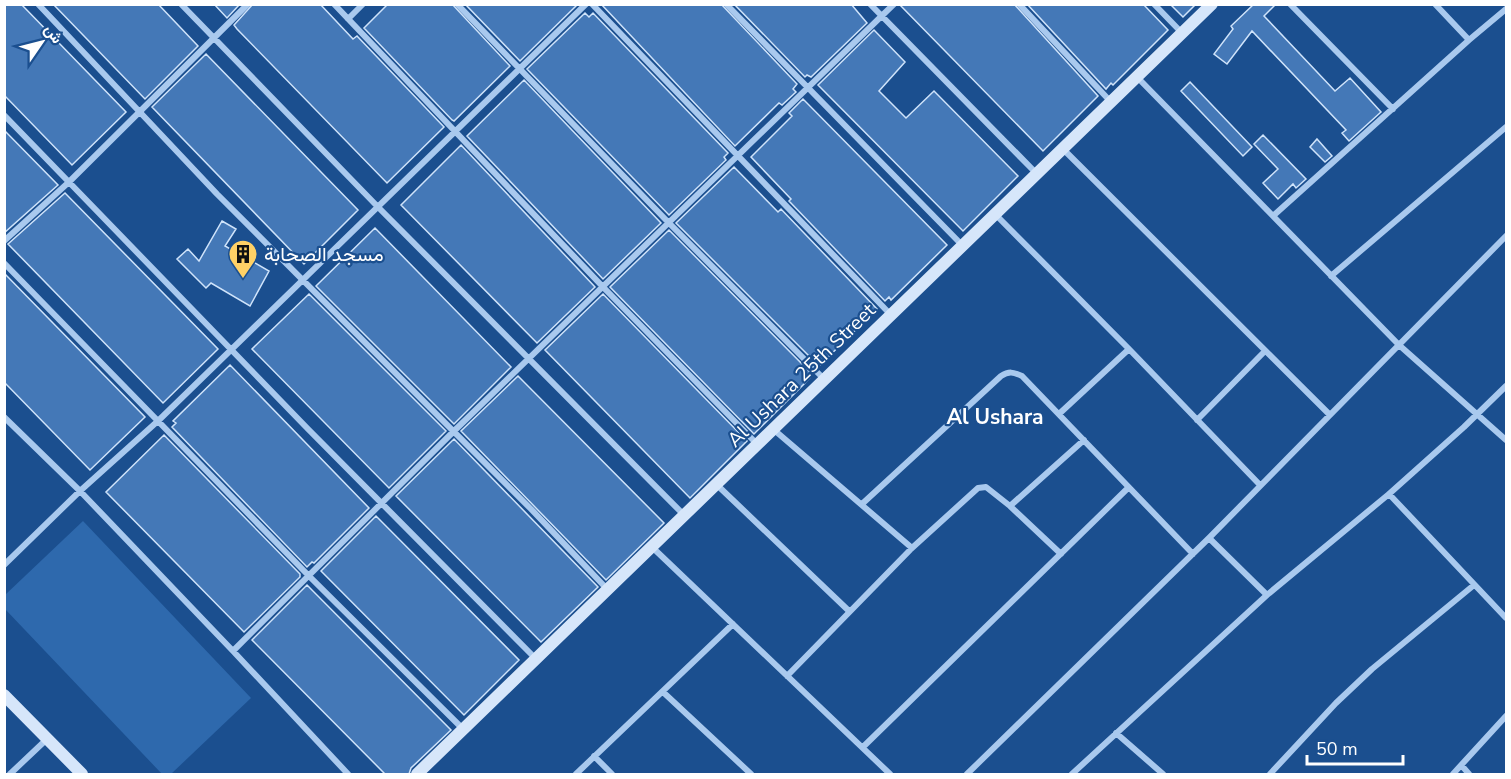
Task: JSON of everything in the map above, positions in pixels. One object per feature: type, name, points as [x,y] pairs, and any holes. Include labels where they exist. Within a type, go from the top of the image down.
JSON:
[{"type":"street","points":[[38,4],[138,112],[531,509],[608,590]]},
{"type":"street","points":[[181,4],[378,207],[684,515]]},
{"type":"street","points":[[4,241],[69,182],[248,4]]},
{"type":"street","points":[[334,4],[453,132],[757,444]]},
{"type":"street","points":[[348,19],[363,4]]},
{"type":"street","points":[[457,4],[825,380]]},
{"type":"street","points":[[4,565],[80,491],[159,420],[586,4]]},
{"type":"street","points":[[592,4],[892,315]]},
{"type":"street","points":[[726,4],[963,246]]},
{"type":"street","points":[[870,4],[1037,174]]},
{"type":"street","points":[[233,651],[380,503],[894,4]]},
{"type":"street","points":[[1019,4],[1111,103]]},
{"type":"street","points":[[1154,4],[1183,34]]},
{"type":"street","name":"Al Ushara 25th Street","points":[[417,774],[1212,4]]},
{"type":"street","points":[[1290,4],[1393,109]]},
{"type":"street","points":[[1435,4],[1469,40]]},
{"type":"street","points":[[1273,216],[1506,9]]},
{"type":"street","points":[[1138,78],[1399,345],[1506,440]]},
{"type":"street","points":[[4,115],[380,503],[536,658]]},
{"type":"street","points":[[1331,276],[1506,127]]},
{"type":"street","points":[[1062,148],[1330,415]]},
{"type":"street","points":[[996,215],[1260,485]]},
{"type":"street","points":[[967,774],[1193,554],[1506,236]]},
{"type":"street","points":[[4,263],[308,575],[463,729]]},
{"type":"street","points":[[1059,414],[1129,349]]},
{"type":"street","points":[[1197,420],[1265,351]]},
{"type":"street","points":[[862,504],[1007,372],[1022,376],[1193,554]]},
{"type":"street","points":[[1072,774],[1267,595],[1389,494],[1506,386]]},
{"type":"street","points":[[4,417],[80,491],[348,774]]},
{"type":"street","points":[[773,429],[912,548]]},
{"type":"street","points":[[1011,506],[1084,440]]},
{"type":"street","points":[[716,483],[849,611]]},
{"type":"street","points":[[787,676],[912,548],[981,487],[986,487],[1011,506],[1061,554]]},
{"type":"street","points":[[862,747],[1128,488]]},
{"type":"street","points":[[1389,494],[1506,618]]},
{"type":"street","points":[[1209,538],[1267,595]]},
{"type":"street","points":[[652,547],[890,774]]},
{"type":"street","points":[[1270,774],[1336,703],[1372,669],[1474,585]]},
{"type":"street","points":[[576,774],[733,624]]},
{"type":"street","points":[[663,692],[751,774]]},
{"type":"street","points":[[4,695],[82,774]]},
{"type":"street","points":[[1453,774],[1506,716]]},
{"type":"street","points":[[1116,733],[1163,774]]},
{"type":"street","points":[[10,774],[48,739]]},
{"type":"street","points":[[594,756],[612,774]]},
{"type":"street","points":[[1462,766],[1469,774]]},
{"type":"shaded area","points":[[83,521],[251,698],[171,774],[162,774],[5,609],[5,595]]},
{"type":"building","points":[[4,4],[21,4],[126,112],[72,165],[4,95]]},
{"type":"building","points":[[53,4],[158,4],[198,46],[145,99]]},
{"type":"building","points":[[214,4],[240,4],[227,18]]},
{"type":"building","points":[[253,4],[320,4],[353,39],[357,36],[444,127],[387,183],[234,25]]},
{"type":"building","points":[[388,4],[452,4],[510,66],[454,121],[452,120],[364,28]]},
{"type":"building","points":[[465,4],[576,4],[577,5],[520,61]]},
{"type":"building","points":[[601,4],[721,4],[797,84],[793,89],[796,92],[782,105],[779,103],[735,146]]},
{"type":"building","points":[[734,4],[851,4],[867,23],[811,77],[807,75],[805,77]]},
{"type":"building","points":[[899,4],[1014,4],[1098,96],[1043,151]]},
{"type":"building","points":[[1027,4],[1143,4],[1168,30],[1113,85],[1111,83],[1106,89]]},
{"type":"building","points":[[1170,4],[1196,4],[1183,17]]},
{"type":"building","points":[[1254,4],[1276,4],[1264,16],[1335,91],[1350,78],[1381,112],[1349,141],[1342,133],[1346,130],[1252,31],[1227,64],[1214,54],[1233,29],[1231,26]]},
{"type":"building","points":[[585,13],[589,17],[593,13],[728,153],[724,157],[726,160],[669,215],[527,69]]},
{"type":"building","points":[[874,30],[905,62],[879,91],[906,118],[934,91],[1018,176],[963,231],[818,85]]},
{"type":"building","points":[[206,54],[358,210],[304,264],[152,107]]},
{"type":"building","points":[[524,80],[661,223],[603,279],[467,136]]},
{"type":"building","points":[[1190,82],[1252,147],[1243,156],[1181,91]]},
{"type":"building","points":[[803,99],[947,245],[891,300],[889,297],[885,301],[789,201],[791,199],[751,157],[792,116],[789,113]]},
{"type":"building","points":[[4,130],[58,185],[4,233]]},
{"type":"building","points":[[1263,135],[1306,179],[1296,188],[1293,184],[1278,199],[1263,183],[1278,169],[1254,144]]},
{"type":"building","points":[[1317,139],[1332,156],[1325,162],[1310,147]]},
{"type":"building","points":[[461,145],[595,287],[537,343],[401,205]]},
{"type":"building","points":[[734,167],[778,212],[781,209],[877,309],[819,366],[676,223]]},
{"type":"building","points":[[65,193],[218,349],[163,403],[8,244]]},
{"type":"building","points":[[222,221],[236,229],[225,246],[269,271],[250,306],[211,283],[206,288],[177,259],[188,249],[199,261]]},
{"type":"building","points":[[375,228],[511,367],[454,424],[316,286]]},
{"type":"building","points":[[669,230],[812,374],[754,434],[610,287]]},
{"type":"building","points":[[4,273],[145,417],[90,470],[4,382]]},
{"type":"building","points":[[309,294],[446,431],[389,488],[252,349]]},
{"type":"building","points":[[603,294],[747,441],[690,498],[545,350]]},
{"type":"building","points":[[230,365],[369,508],[314,563],[312,562],[307,567],[172,427],[176,423],[173,421]]},
{"type":"building","points":[[518,376],[664,523],[606,580],[461,431]]},
{"type":"building","points":[[164,435],[300,574],[300,577],[244,632],[106,492]]},
{"type":"building","points":[[454,439],[598,587],[541,642],[396,496]]},
{"type":"building","points":[[376,516],[519,660],[464,715],[321,571]]},
{"type":"building","points":[[307,585],[451,730],[411,768],[409,774],[385,774],[252,640]]},
{"type":"place","name":"مسجد الصحابة","points":[[243,280]]},
{"type":"district","name":"Al Ushara","points":[[995,417]]}]
